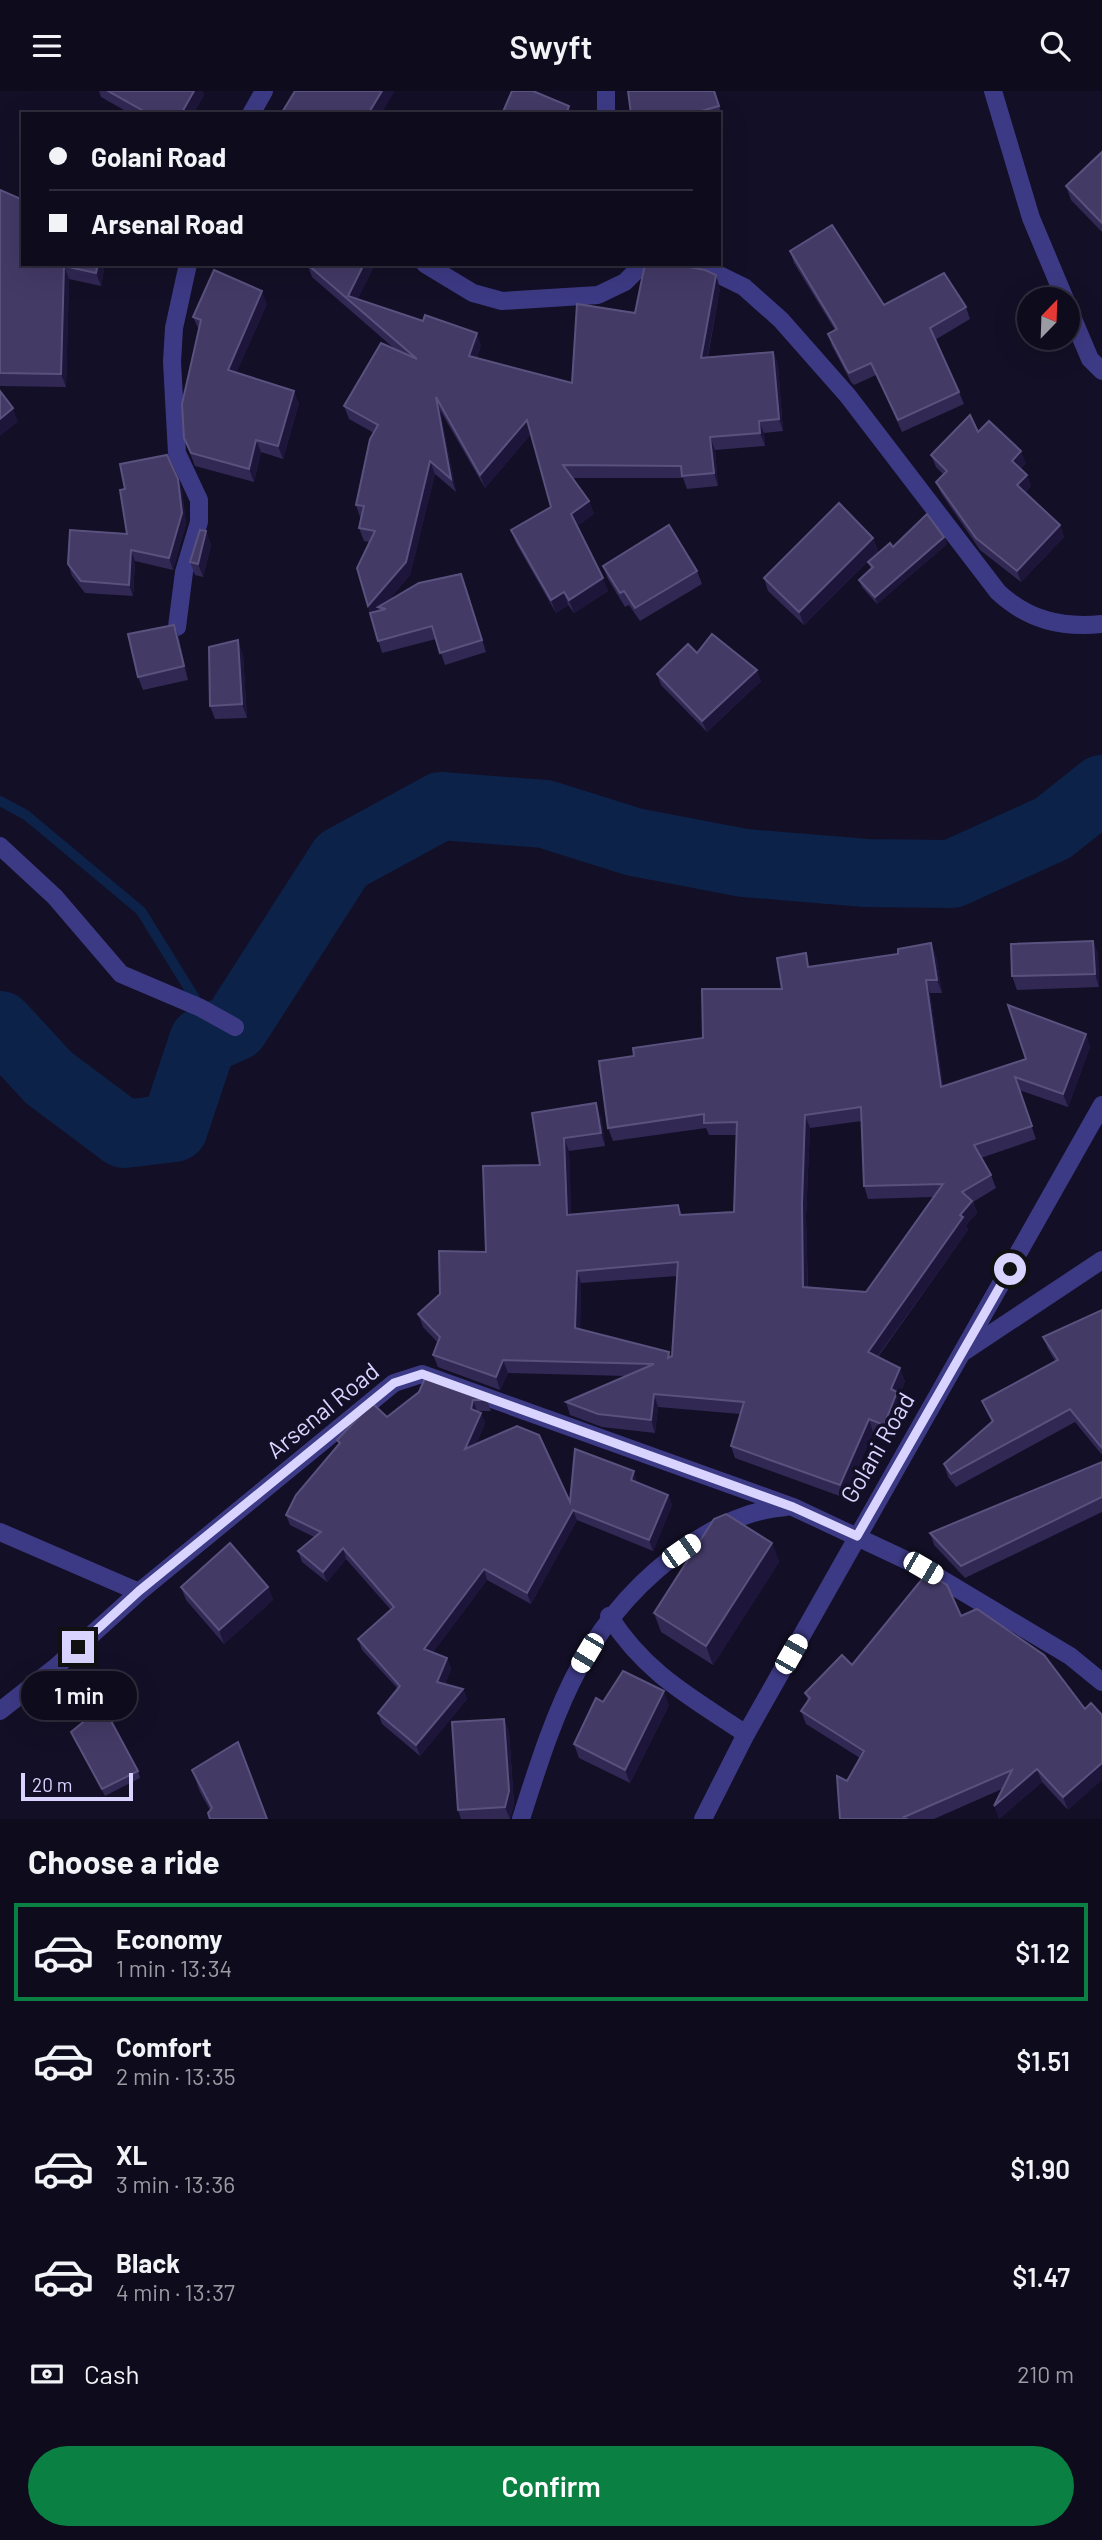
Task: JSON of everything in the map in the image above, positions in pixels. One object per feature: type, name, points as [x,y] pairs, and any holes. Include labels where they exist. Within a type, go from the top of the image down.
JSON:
[{"type":"street","points":[[254,112],[264,91]]},
{"type":"street","points":[[606,91],[606,112]]},
{"type":"street","points":[[993,91],[1031,218],[1060,287]]},
{"type":"street","points":[[177,627],[184,572],[199,522],[199,500],[177,453],[172,362],[174,328],[188,266]]},
{"type":"street","points":[[428,266],[473,293],[502,301],[598,295],[625,282],[641,266]]},
{"type":"street","points":[[701,266],[744,287],[781,320],[848,396],[998,592],[1015,608],[1038,619],[1062,624],[1102,624]]},
{"type":"street","points":[[1080,335],[1090,359],[1102,371]]},
{"type":"street","points":[[0,846],[55,897],[121,974],[201,1008],[235,1027]]},
{"type":"street","name":"Golani Road","points":[[703,1819],[746,1734],[1102,1105]]},
{"type":"street","points":[[960,1355],[1102,1260]]},
{"type":"street","name":"Arsenal Road","points":[[0,1711],[57,1666],[139,1591],[394,1383],[422,1374],[793,1507],[923,1568],[1070,1656],[1102,1682]]},
{"type":"street","points":[[521,1819],[545,1742],[571,1683],[610,1616],[655,1570],[716,1527],[755,1512],[793,1507]]},
{"type":"street","points":[[0,1532],[139,1591]]},
{"type":"street","points":[[610,1616],[624,1640],[651,1670],[746,1734]]},
{"type":"building","points":[[108,91],[194,91],[182,112],[145,112]]},
{"type":"building","points":[[295,91],[382,91],[369,112],[282,112]]},
{"type":"building","points":[[512,91],[533,91],[569,106],[567,112],[503,112]]},
{"type":"building","points":[[628,91],[714,91],[719,106],[698,112],[631,112]]},
{"type":"building","points":[[1102,152],[1102,223],[1066,186]]},
{"type":"building","points":[[0,190],[21,199],[21,266],[64,266],[61,374],[0,373]]},
{"type":"building","points":[[832,225],[884,305],[944,273],[966,307],[930,328],[959,392],[898,420],[871,363],[849,373],[828,334],[837,329],[790,251]]},
{"type":"building","points":[[64,266],[98,266],[96,273]]},
{"type":"building","points":[[309,266],[363,266],[348,296],[423,321],[425,315],[477,333],[469,356],[572,383],[577,304],[635,313],[645,266],[684,266],[705,270],[716,275],[701,358],[773,352],[779,419],[759,421],[760,433],[710,437],[714,473],[682,476],[681,466],[563,465],[589,501],[571,514],[603,578],[569,600],[564,592],[551,600],[511,530],[551,507],[527,420],[480,475],[436,397],[451,479],[430,461],[406,562],[368,606],[357,568],[375,531],[359,528],[364,506],[356,505],[370,439],[378,425],[344,406],[381,343],[417,359]]},
{"type":"building","points":[[214,270],[262,291],[228,370],[294,391],[278,446],[256,440],[249,469],[191,453],[184,438],[182,404],[201,320],[193,317]]},
{"type":"building","points":[[0,391],[13,408],[0,419]]},
{"type":"building","points":[[970,415],[978,432],[989,421],[1021,451],[1012,461],[1027,475],[1017,485],[1060,525],[1017,571],[976,538],[936,482],[947,471],[931,455]]},
{"type":"building","points":[[167,455],[178,479],[182,513],[169,558],[131,550],[129,585],[81,581],[68,564],[70,530],[127,534],[120,490],[125,489],[120,464]]},
{"type":"building","points":[[839,503],[873,538],[799,612],[764,578]]},
{"type":"building","points":[[927,514],[944,537],[875,597],[859,580],[873,567],[868,562],[890,543],[893,547]]},
{"type":"building","points":[[669,525],[697,571],[635,608],[624,591],[620,593],[603,566]]},
{"type":"building","points":[[200,530],[206,531],[198,564],[190,562]]},
{"type":"building","points":[[461,574],[482,640],[440,653],[432,626],[378,641],[370,613],[386,609],[378,607],[419,583]]},
{"type":"building","points":[[174,625],[184,666],[138,677],[128,634]]},
{"type":"building","points":[[712,634],[757,670],[702,721],[657,674],[688,644],[697,653]]},
{"type":"building","points":[[238,640],[242,704],[210,706],[209,647]]},
{"type":"building","points":[[1093,941],[1095,974],[1012,976],[1011,944]]},
{"type":"building","points":[[931,943],[937,980],[926,980],[941,1087],[1026,1059],[1008,1005],[1086,1034],[1063,1094],[1015,1077],[1032,1126],[974,1145],[991,1175],[962,1192],[972,1201],[960,1215],[963,1217],[868,1352],[900,1368],[891,1389],[897,1392],[884,1425],[869,1419],[840,1485],[731,1446],[744,1402],[654,1394],[651,1420],[598,1414],[566,1402],[654,1364],[503,1360],[496,1377],[433,1355],[440,1337],[418,1314],[440,1294],[439,1251],[486,1252],[483,1166],[540,1165],[532,1113],[596,1103],[601,1133],[564,1138],[567,1215],[678,1205],[680,1215],[734,1212],[737,1122],[704,1123],[704,1114],[608,1128],[599,1061],[634,1056],[633,1048],[703,1038],[702,989],[782,989],[777,958],[806,953],[808,967],[898,954],[898,949]],"holes":[[[861,1107],[864,1186],[943,1184],[866,1292],[803,1287],[805,1115]],[[678,1262],[672,1356],[668,1358],[669,1352],[575,1328],[577,1271]]]},
{"type":"building","points":[[1102,1310],[1102,1448],[1070,1409],[951,1474],[944,1464],[993,1421],[982,1401],[1058,1360],[1043,1337]]},
{"type":"building","points":[[425,1378],[487,1400],[473,1400],[471,1409],[481,1413],[465,1449],[517,1426],[539,1435],[570,1502],[575,1449],[634,1471],[631,1480],[668,1495],[649,1540],[573,1510],[527,1593],[484,1569],[424,1649],[447,1658],[437,1682],[463,1689],[416,1745],[378,1713],[400,1686],[358,1639],[394,1607],[343,1548],[323,1572],[298,1551],[321,1532],[286,1515],[296,1495],[340,1443],[337,1440],[372,1403],[387,1417],[419,1392]]},
{"type":"building","points":[[1102,1462],[1102,1497],[961,1566],[930,1533]]},
{"type":"building","points":[[726,1514],[772,1543],[706,1646],[654,1613],[714,1519]]},
{"type":"building","points":[[230,1543],[268,1587],[219,1630],[181,1587]]},
{"type":"building","points":[[927,1573],[947,1585],[961,1616],[977,1609],[1044,1655],[1085,1709],[1091,1703],[1102,1715],[1102,1763],[1063,1797],[1037,1769],[994,1806],[1012,1770],[904,1817],[907,1819],[840,1819],[837,1776],[847,1781],[864,1751],[801,1711],[810,1698],[805,1693],[842,1655],[852,1665]]},
{"type":"building","points":[[623,1671],[664,1691],[625,1770],[574,1744],[596,1698],[603,1702]]},
{"type":"building","points":[[103,1706],[138,1771],[102,1789],[71,1732]]},
{"type":"building","points":[[504,1719],[509,1791],[505,1807],[458,1810],[452,1722]]},
{"type":"building","points":[[238,1742],[267,1819],[210,1819],[208,1813],[212,1808],[192,1770]]},
{"type":"waterway","points":[[0,1025],[49,1078],[124,1134],[174,1128],[203,1041],[235,1027],[342,860],[441,806],[545,814],[634,842],[744,863],[866,873],[952,874],[1053,828],[1102,789]]},
{"type":"waterway","points":[[0,801],[26,815],[141,911],[201,1008],[203,1041]]},
{"type":"route","points":[[78,1647],[139,1591],[394,1383],[422,1374],[432,1375],[793,1507],[857,1536],[1010,1269]]}]
